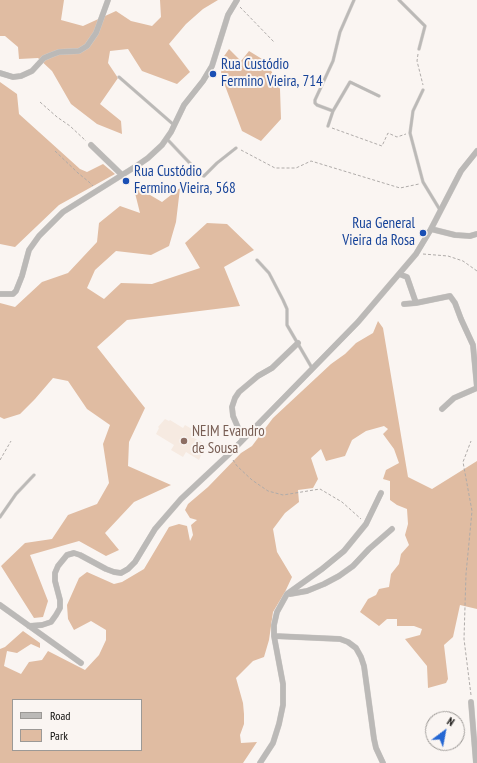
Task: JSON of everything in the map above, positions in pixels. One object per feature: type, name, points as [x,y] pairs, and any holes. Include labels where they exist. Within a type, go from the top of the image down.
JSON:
[{"type":"street","points":[[0,73],[13,78],[22,76],[32,71],[44,58],[59,52],[80,51],[87,46],[96,33],[108,0]]},
{"type":"street","points":[[0,294],[13,294],[16,291],[29,250],[39,236],[67,210],[148,158],[167,138],[184,105],[203,81],[212,66],[228,15],[236,1]]},
{"type":"street","points":[[91,145],[122,175]]},
{"type":"street","points":[[29,626],[42,625],[50,622],[60,608],[55,573],[58,566],[67,555],[80,555],[106,569],[121,573],[135,562],[155,529],[176,504],[229,454],[358,322],[416,254],[441,211],[461,171],[477,151]]},
{"type":"street","points":[[431,229],[456,235],[470,236],[477,234]]},
{"type":"street","points":[[399,274],[407,278],[416,303]]},
{"type":"street","points":[[404,304],[450,296],[455,303],[461,320],[474,345],[477,388],[454,398],[442,409]]},
{"type":"street","points":[[243,439],[233,416],[232,407],[238,392],[258,376],[272,368],[298,343]]},
{"type":"street","points":[[260,763],[273,743],[283,705],[283,684],[274,636],[274,625],[277,612],[287,594],[344,551],[366,524],[381,493]]},
{"type":"street","points":[[287,594],[307,591],[339,576],[353,566],[369,549],[392,530]]},
{"type":"street","points":[[0,605],[81,663]]},
{"type":"street","points":[[274,636],[340,639],[348,642],[356,648],[364,666],[376,748],[384,763]]},
{"type":"street","points":[[471,702],[476,763]]},
{"type":"lane","points":[[333,111],[317,105],[315,100],[333,61],[340,32],[354,0]]},
{"type":"lane","points":[[399,0],[425,26],[419,49]]},
{"type":"lane","points":[[119,77],[174,126]]},
{"type":"lane","points":[[328,126],[333,111],[350,82],[379,96]]},
{"type":"lane","points":[[423,90],[413,111],[410,133],[424,183],[441,211]]},
{"type":"lane","points":[[167,138],[201,175],[204,176],[217,163],[236,148]]},
{"type":"lane","points":[[257,260],[269,273],[287,309],[286,325],[312,368]]},
{"type":"lane","points":[[0,517],[16,494],[34,475]]},
{"type":"path","points":[[236,1],[274,42]]},
{"type":"path","points":[[419,49],[417,61],[423,84],[423,90]]},
{"type":"path","points":[[40,102],[91,145]]},
{"type":"path","points":[[328,126],[382,146],[388,133],[397,137],[410,133]]},
{"type":"path","points":[[236,148],[264,164],[275,168],[296,168],[311,161],[400,188],[424,183]]},
{"type":"path","points":[[55,151],[97,191]]},
{"type":"path","points":[[416,254],[448,256],[463,261],[477,271]]},
{"type":"path","points":[[0,460],[11,441]]},
{"type":"path","points":[[471,441],[463,462],[472,511],[466,574],[464,639],[471,702]]},
{"type":"path","points":[[229,454],[237,466],[252,480],[268,491],[283,494],[320,489],[342,502],[366,524]]},
{"type":"shaded area","name":"NEIM Evandro de Sousa","points":[[165,419],[170,420],[183,428],[185,425],[197,432],[194,438],[208,446],[203,451],[199,460],[186,452],[183,457],[171,450],[174,445],[156,434],[159,428],[158,427]]},
{"type":"green space","points":[[0,0],[64,0],[61,20],[83,26],[116,11],[131,21],[152,26],[161,17],[160,0],[218,0],[203,9],[186,24],[169,44],[190,72],[177,84],[142,71],[128,49],[110,51],[108,63],[118,78],[100,104],[121,121],[122,134],[97,124],[71,104],[52,71],[38,58],[19,59],[18,47],[5,36],[0,36]]},
{"type":"green space","points":[[229,49],[241,61],[249,51],[267,62],[280,89],[281,119],[261,141],[242,131],[221,75],[222,59]]},
{"type":"green space","points":[[0,82],[17,94],[19,114],[80,169],[87,172],[103,164],[115,174],[59,205],[15,247],[0,244]]},
{"type":"green space","points":[[133,185],[162,202],[180,188],[176,222],[169,246],[151,255],[116,251],[95,270],[87,288],[104,299],[121,283],[152,284],[200,268],[185,243],[207,223],[227,224],[254,250],[224,267],[240,306],[127,320],[97,347],[145,408],[129,442],[128,466],[171,485],[134,502],[105,533],[119,550],[106,556],[79,541],[30,555],[48,601],[43,617],[34,618],[1,566],[25,543],[52,539],[68,515],[97,504],[109,483],[103,444],[110,425],[87,409],[68,381],[53,378],[20,414],[4,419],[0,417],[0,303],[15,307],[42,282],[68,273],[97,242],[99,223],[120,206],[140,213]]},
{"type":"green space","points":[[378,321],[383,328],[408,477],[432,489],[477,461],[477,609],[460,605],[453,637],[444,645],[448,679],[446,683],[428,688],[427,666],[405,639],[420,635],[422,629],[414,626],[397,626],[397,619],[387,619],[379,626],[360,612],[368,599],[376,595],[379,589],[389,587],[391,574],[399,564],[401,554],[409,545],[405,535],[408,524],[407,509],[390,500],[390,481],[383,479],[386,470],[399,463],[394,449],[383,434],[388,429],[384,426],[366,431],[352,440],[345,456],[326,461],[321,449],[311,458],[318,479],[313,488],[298,490],[299,502],[285,513],[273,529],[277,552],[292,577],[273,612],[269,640],[264,657],[253,661],[236,678],[243,703],[244,714],[244,724],[240,735],[241,743],[257,742],[243,763],[0,763],[0,649],[5,647],[23,631],[40,643],[40,648],[31,644],[17,653],[7,651],[4,666],[21,674],[29,662],[42,660],[48,651],[85,670],[99,655],[106,640],[106,630],[91,621],[74,630],[68,619],[67,605],[79,578],[87,572],[114,584],[122,582],[144,569],[169,527],[179,524],[187,526],[190,541],[193,535],[191,525],[197,520],[190,518],[185,510],[188,504],[208,487],[241,453],[252,446],[273,418],[356,343],[373,333]]},
{"type":"place","name":"Rua Custódio Fermino Vieira, 714","points":[[213,74]]},
{"type":"place","name":"Rua Custódio Fermino Vieira, 568","points":[[126,181]]},
{"type":"place","name":"Rua General Vieira da Rosa","points":[[423,233]]},
{"type":"place","name":"NEIM Evandro de Sousa","points":[[184,441]]}]
